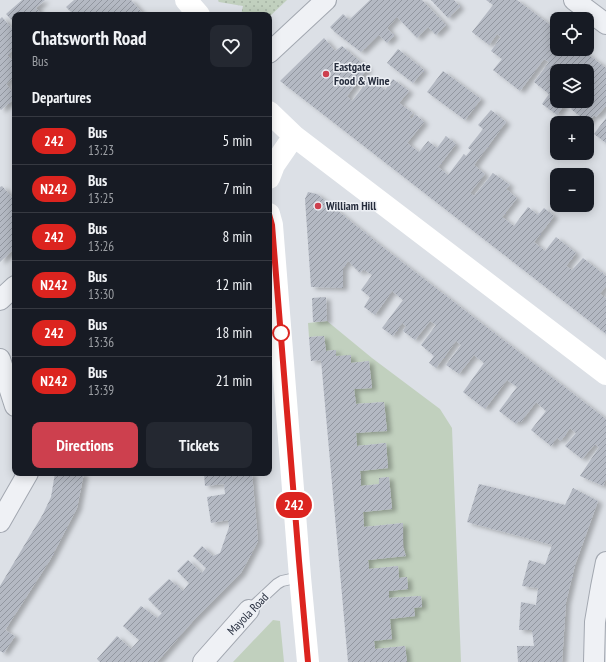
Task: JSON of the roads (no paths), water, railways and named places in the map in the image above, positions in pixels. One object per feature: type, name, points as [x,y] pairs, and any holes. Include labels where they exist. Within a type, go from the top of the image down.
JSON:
[{"type":"street","points":[[186,0],[196,12]]},
{"type":"street","points":[[272,50],[326,0]]},
{"type":"street","points":[[574,0],[606,24]]},
{"type":"street","points":[[272,115],[294,136],[606,374]]},
{"type":"street","points":[[272,170],[294,136]]},
{"type":"street","points":[[272,225],[308,662]]},
{"type":"street","points":[[0,300],[12,289]]},
{"type":"street","points":[[0,359],[12,397]]},
{"type":"street","points":[[0,522],[26,476]]},
{"type":"street","points":[[594,662],[595,622],[600,587],[606,562]]},
{"type":"street","name":"Mayola Road","points":[[203,662],[249,610]]},
{"type":"lane","name":"Mayola Road","points":[[249,610],[277,584],[282,581],[300,577]]},
{"type":"place","name":"Eastgate Food & Wine","points":[[326,74]]},
{"type":"place","name":"William Hill","points":[[318,206]]}]
